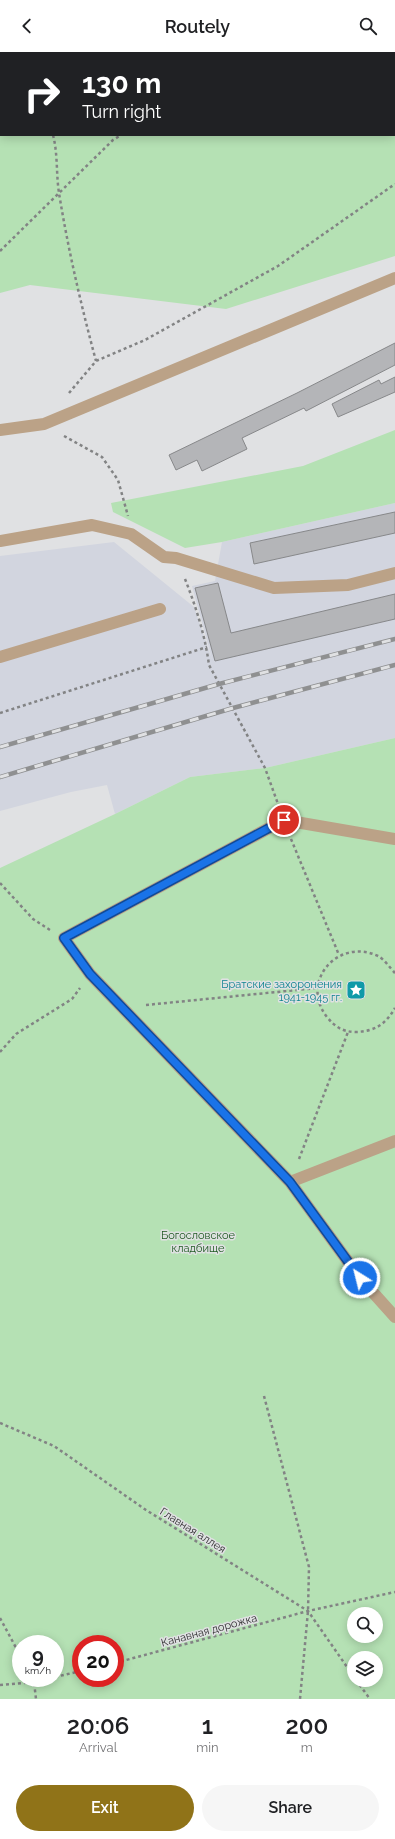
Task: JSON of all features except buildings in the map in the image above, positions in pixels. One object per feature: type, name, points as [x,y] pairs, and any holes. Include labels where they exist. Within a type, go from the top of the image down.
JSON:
[{"type":"lane","points":[[0,430],[44,424],[395,278]]},
{"type":"lane","points":[[0,541],[92,525],[132,534],[164,557],[176,558],[274,588],[348,585],[395,573]]},
{"type":"lane","points":[[0,657],[160,609]]},
{"type":"lane","points":[[395,839],[284,820],[64,938],[90,974],[290,1182],[360,1278],[395,1317]]},
{"type":"lane","points":[[290,1182],[395,1141]]},
{"type":"path","points":[[54,136],[59,192],[80,300],[96,361]]},
{"type":"path","points":[[0,251],[59,192],[113,140],[119,136]]},
{"type":"path","points":[[68,395],[96,361],[145,340],[278,266],[395,184]]},
{"type":"path","points":[[44,424],[102,457],[118,480],[132,534]]},
{"type":"path","points":[[176,558],[196,606],[207,647],[209,665],[265,768],[284,820],[339,955]]},
{"type":"path","points":[[0,713],[207,647]]},
{"type":"path","points":[[0,883],[33,919],[64,938]]},
{"type":"path","points":[[395,973],[379,956],[361,950],[339,955],[321,973],[317,988],[320,1008],[334,1025],[348,1032],[369,1031],[387,1021],[395,1008]]},
{"type":"path","points":[[0,1052],[16,1034],[72,1000],[90,974]]},
{"type":"path","points":[[123,1008],[317,988]]},
{"type":"path","points":[[290,1182],[348,1032]]},
{"type":"path","points":[[264,1396],[309,1567],[308,1611],[300,1699]]},
{"type":"path","name":"Главная аллея","points":[[0,1423],[54,1446],[146,1510],[308,1611],[347,1667]]},
{"type":"path","name":"Канавная дорожка","points":[[124,1661],[308,1611],[395,1592]]},
{"type":"path","points":[[0,1618],[12,1640]]},
{"type":"path","points":[[0,1685],[12,1684]]},
{"type":"path","points":[[35,1687],[36,1699]]},
{"type":"path","points":[[361,1687],[370,1699]]},
{"type":"shaded area","points":[[395,503],[395,738],[265,768],[190,777],[115,814],[107,785],[71,792],[0,811],[0,556],[114,542],[194,607],[212,659],[192,586],[215,581],[222,542]]},
{"type":"green space","points":[[0,136],[395,136],[395,256],[226,309],[30,285],[0,293]]},
{"type":"green space","points":[[395,430],[395,503],[222,542],[185,548],[113,512],[111,503],[303,466]]},
{"type":"green space","name":"Богословское кладбище","points":[[395,738],[395,1699],[0,1699],[0,868],[190,777],[265,768]]},
{"type":"railway","points":[[0,747],[219,684],[395,639]]},
{"type":"railway","points":[[0,777],[233,708],[395,665]]},
{"type":"place","name":"Братские захоронения 1941-1945 гг.","points":[[356,990]]},
{"type":"route","points":[[284,820],[64,938],[90,974],[290,1182],[360,1278]]}]
